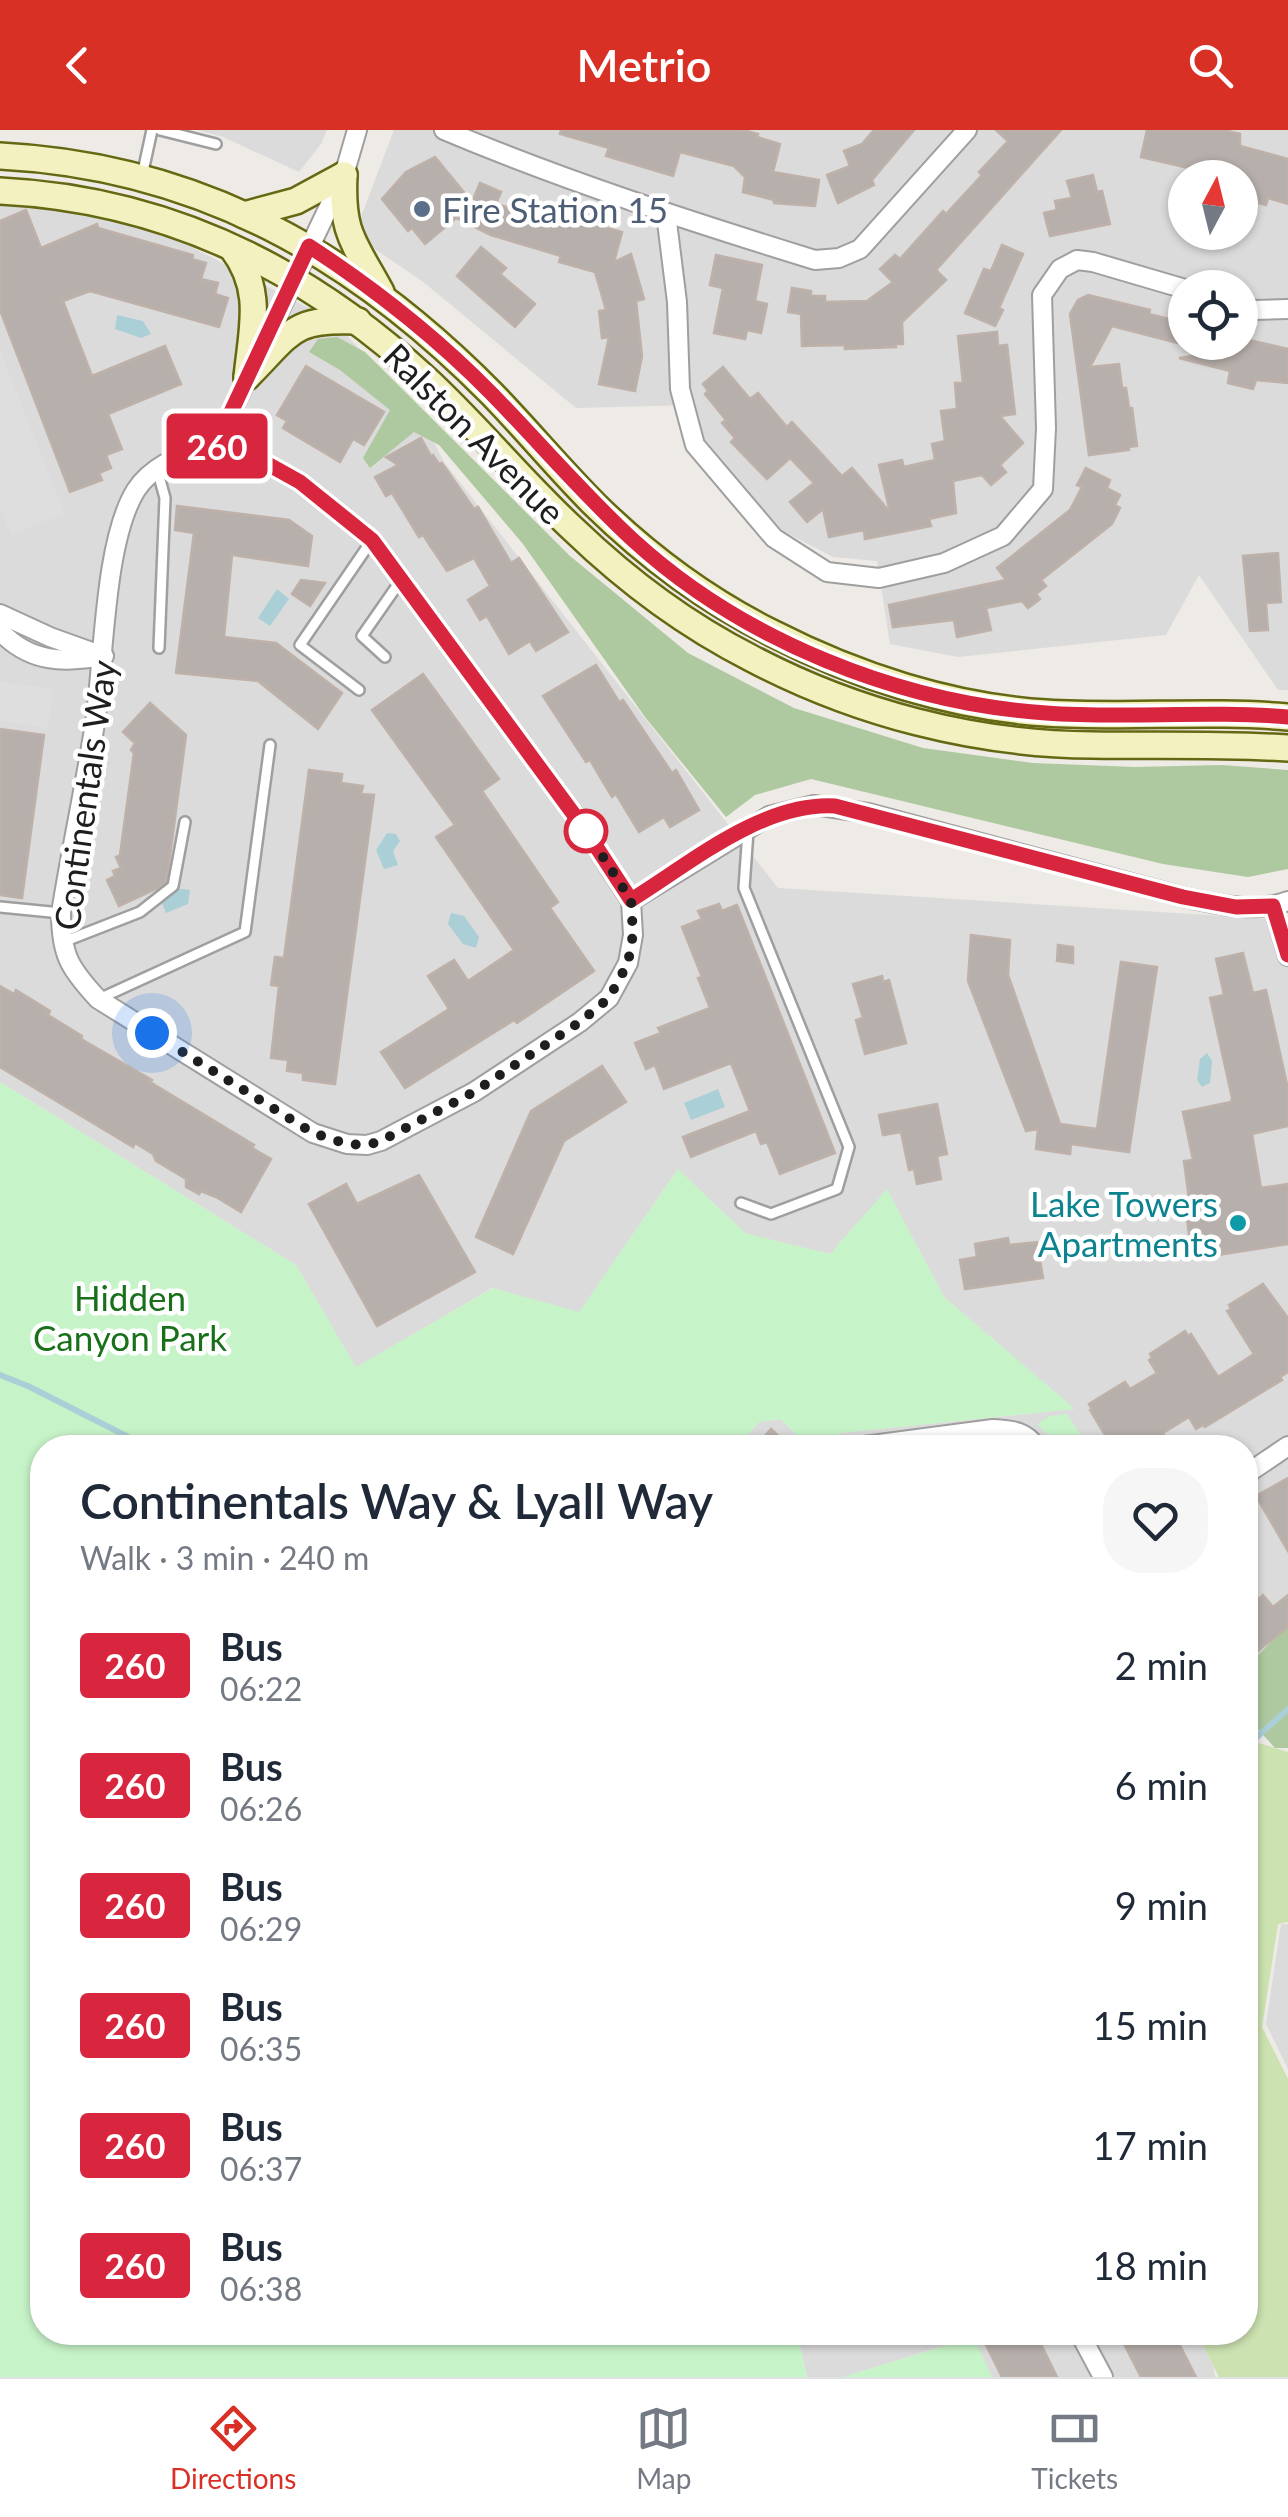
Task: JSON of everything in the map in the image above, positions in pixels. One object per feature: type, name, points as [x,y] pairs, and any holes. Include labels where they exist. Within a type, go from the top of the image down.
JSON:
[{"type":"main road","name":"Ralston Avenue","points":[[0,156],[142,178],[244,214],[309,246],[383,297],[454,358],[596,506],[638,544],[724,606],[815,654],[906,687],[998,707],[1091,715],[1288,716]]},
{"type":"main road","points":[[244,214],[296,201],[344,175]]},
{"type":"main road","points":[[344,175],[342,212],[350,240],[383,297]]},
{"type":"main road","name":"Ralston Avenue","points":[[0,191],[84,198],[126,209],[232,248],[294,278],[358,321],[428,380],[573,530],[616,568],[702,630],[799,682],[892,715],[991,736],[1090,745],[1187,743],[1288,748]]},
{"type":"main road","points":[[232,248],[245,265],[253,293],[247,376]]},
{"type":"main road","points":[[247,376],[295,328],[310,321],[358,321]]},
{"type":"street","points":[[215,446],[344,175],[357,130]]},
{"type":"street","points":[[444,130],[514,160],[666,214],[815,260],[839,258],[860,249],[967,130]]},
{"type":"street","points":[[666,214],[677,302],[680,388],[696,446],[774,538],[827,572],[879,578],[944,563],[1003,536],[1043,489],[1046,428],[1042,295],[1060,270],[1082,260],[1113,265],[1168,283]]},
{"type":"street","points":[[1258,310],[1288,309]]},
{"type":"street","points":[[157,469],[179,456],[215,446],[257,458],[300,482],[372,540],[586,831],[631,900],[748,828],[794,808],[835,806],[1183,897],[1236,907],[1281,904],[1288,956]]},
{"type":"street","name":"Continentals Way","points":[[157,469],[137,489],[115,547],[104,656],[61,913],[61,943],[73,972],[98,999],[313,1133],[333,1142],[368,1145],[474,1092],[580,1022],[609,998],[628,963],[633,934],[631,900]]},
{"type":"street","points":[[0,614],[104,656]]},
{"type":"street","points":[[0,630],[24,649],[58,662],[104,656]]},
{"type":"street","points":[[953,1435],[1016,1430],[1022,1435]]},
{"type":"street","points":[[1258,1466],[1288,1446]]},
{"type":"street","points":[[1086,2345],[1103,2377]]},
{"type":"lane","points":[[142,178],[156,130],[216,144]]},
{"type":"lane","points":[[157,469],[166,498],[159,648]]},
{"type":"lane","points":[[359,690],[300,645],[372,540]]},
{"type":"lane","points":[[385,657],[362,636],[401,580]]},
{"type":"lane","points":[[98,999],[245,932],[270,745]]},
{"type":"lane","points":[[61,943],[140,912],[173,886],[185,822]]},
{"type":"lane","points":[[741,1203],[771,1214],[838,1189],[848,1147],[744,888],[748,828]]},
{"type":"lane","points":[[0,907],[61,913]]},
{"type":"shaded area","points":[[198,130],[327,130],[299,172],[223,137]]},
{"type":"shaded area","points":[[394,130],[1288,130],[1288,690],[1278,690],[1199,575],[1166,635],[958,657],[890,644],[877,561],[833,557],[783,531],[708,448],[692,405],[576,408],[422,281],[354,235]]},
{"type":"shaded area","points":[[0,204],[86,214],[167,234],[335,322],[424,422],[444,462],[778,888],[1288,920],[1288,1642],[1258,1666],[1258,1435],[838,1435],[1074,1409],[944,1297],[887,1190],[830,1254],[745,1234],[677,1170],[579,1313],[492,1288],[356,1368],[296,1265],[0,1082]]},
{"type":"shaded area","points":[[0,350],[65,514],[11,535],[0,509]]},
{"type":"shaded area","points":[[0,682],[53,689],[48,728],[0,721]]},
{"type":"shaded area","points":[[781,1419],[797,1435],[748,1435],[759,1422]]},
{"type":"shaded area","points":[[1281,1924],[1288,1924],[1288,2069],[1266,2024]]},
{"type":"shaded area","points":[[800,2345],[947,2345],[843,2377],[807,2377]]},
{"type":"shaded area","points":[[977,2345],[1210,2345],[1215,2377],[992,2377]]},
{"type":"green space","points":[[337,337],[365,352],[570,556],[688,653],[794,708],[923,748],[1033,763],[1222,765],[1288,770],[1288,869],[1248,877],[1163,864],[811,779],[755,795],[726,817],[645,717],[523,544],[439,445],[414,432],[370,468],[363,458],[390,410],[340,370],[309,352],[318,339]]},
{"type":"green space","name":"Hidden Canyon Park","points":[[0,1082],[296,1265],[356,1367],[493,1288],[579,1312],[678,1169],[745,1233],[830,1254],[887,1189],[944,1297],[1075,1409],[839,1435],[797,1435],[780,1419],[759,1422],[748,1435],[30,1435],[30,2345],[800,2345],[807,2377],[0,2377]]},
{"type":"green space","points":[[1067,1414],[1081,1435],[1048,1435],[1037,1424],[1050,1416]]},
{"type":"green space","points":[[1288,1624],[1288,1748],[1275,1748],[1258,1729],[1258,1655]]},
{"type":"green space","points":[[1258,1744],[1288,1752],[1288,1922],[1278,1924],[1262,2027],[1288,2079],[1288,2377],[1219,2377],[1203,2345],[1258,2345]]},
{"type":"green space","points":[[948,2345],[978,2345],[992,2377],[843,2377]]},
{"type":"water","points":[[117,315],[143,321],[151,334],[141,338],[115,329]]},
{"type":"water","points":[[277,589],[289,599],[270,626],[258,618]]},
{"type":"water","points":[[387,833],[396,834],[400,841],[393,851],[398,865],[384,869],[376,850]]},
{"type":"water","points":[[174,888],[190,890],[188,904],[166,913],[160,899],[173,894]]},
{"type":"water","points":[[451,913],[464,916],[479,937],[476,948],[463,944],[448,924]]},
{"type":"water","points":[[1207,1053],[1212,1061],[1210,1083],[1202,1087],[1197,1080],[1200,1059]]},
{"type":"water","points":[[718,1089],[725,1107],[691,1120],[684,1103]]},
{"type":"building","points":[[561,130],[743,130],[758,134],[757,137],[780,144],[773,172],[819,180],[815,206],[774,203],[743,192],[745,177],[734,166],[680,152],[673,176],[606,156],[609,148],[560,134]]},
{"type":"building","points":[[874,130],[914,130],[872,180],[874,185],[838,203],[827,175],[850,166],[844,151],[862,144]]},
{"type":"building","points":[[996,130],[1061,130],[936,270],[946,280],[902,322],[903,344],[845,349],[845,345],[802,346],[801,314],[788,312],[792,288],[811,291],[811,296],[825,296],[825,302],[867,301],[893,282],[880,269],[895,255],[900,259],[982,175],[979,172],[1008,141]]},
{"type":"building","points":[[1147,130],[1224,130],[1240,134],[1240,146],[1288,159],[1288,204],[1268,198],[1266,205],[1258,203],[1258,160],[1168,160],[1168,163],[1141,157]]},
{"type":"building","points":[[435,157],[472,202],[480,183],[501,192],[496,204],[570,224],[572,218],[622,232],[614,262],[631,254],[644,299],[636,301],[642,356],[635,391],[599,384],[609,337],[602,338],[599,311],[606,310],[595,272],[559,262],[561,256],[491,235],[456,218],[425,244],[412,228],[408,231],[382,199],[406,172]]},
{"type":"building","points":[[1093,175],[1097,192],[1102,191],[1110,224],[1050,236],[1044,213],[1057,210],[1055,201],[1072,198],[1067,181]]},
{"type":"building","points":[[26,210],[41,248],[97,224],[98,228],[193,255],[192,259],[206,263],[201,279],[218,283],[215,294],[228,298],[219,327],[90,291],[63,301],[92,376],[165,346],[181,384],[108,414],[122,449],[106,455],[111,468],[99,473],[102,480],[70,492],[0,310],[0,221]]},
{"type":"building","points":[[1002,245],[1023,254],[995,326],[965,313],[984,269],[991,271]]},
{"type":"building","points":[[481,247],[506,268],[500,274],[535,304],[515,327],[457,276]]},
{"type":"building","points":[[716,255],[762,265],[755,301],[767,304],[761,333],[747,330],[745,339],[714,333],[723,288],[710,285]]},
{"type":"building","points":[[1088,295],[1150,310],[1149,314],[1168,319],[1168,341],[1112,326],[1090,367],[1119,364],[1122,388],[1126,388],[1132,408],[1137,446],[1129,450],[1089,455],[1070,314],[1078,300]]},
{"type":"building","points":[[997,332],[998,346],[1007,345],[1015,414],[1000,416],[1023,443],[1000,465],[1006,472],[991,485],[982,475],[953,481],[956,513],[929,519],[931,526],[865,539],[864,530],[829,537],[823,509],[807,522],[790,502],[814,483],[790,458],[767,479],[731,442],[735,438],[722,423],[726,420],[705,394],[708,391],[703,384],[723,367],[750,399],[758,393],[787,427],[792,422],[842,476],[852,468],[890,512],[879,465],[902,460],[904,467],[935,460],[932,444],[945,441],[941,411],[957,409],[955,383],[963,383],[958,336]]},
{"type":"building","points":[[1258,342],[1288,349],[1288,383],[1256,380],[1253,389],[1228,383],[1230,371],[1187,360],[1258,360]]},
{"type":"building","points":[[306,366],[384,412],[364,445],[353,439],[340,462],[283,428],[287,421],[277,415]]},
{"type":"building","points":[[421,438],[474,509],[478,507],[511,563],[519,558],[568,632],[536,651],[530,641],[509,654],[487,616],[480,620],[468,600],[490,586],[474,558],[447,571],[423,535],[419,537],[392,493],[386,496],[375,477],[398,465],[386,457]]},
{"type":"building","points":[[1086,468],[1110,480],[1107,488],[1120,495],[1115,505],[1120,508],[1112,524],[1041,580],[1046,586],[1036,594],[1040,599],[1028,608],[1022,601],[986,608],[991,630],[957,637],[954,620],[893,627],[889,605],[1006,580],[997,568],[1070,510],[1082,487],[1077,485]]},
{"type":"building","points":[[177,506],[289,520],[312,536],[308,566],[232,555],[224,637],[276,643],[342,693],[318,729],[258,681],[176,673],[194,533],[175,530]]},
{"type":"building","points":[[1278,553],[1281,602],[1266,603],[1268,630],[1250,631],[1243,556]]},
{"type":"building","points":[[301,580],[325,583],[310,606],[292,594]]},
{"type":"building","points":[[596,665],[672,773],[676,770],[699,810],[670,827],[664,817],[639,832],[616,794],[612,797],[543,696]]},
{"type":"building","points":[[423,674],[499,779],[482,791],[558,902],[550,908],[594,971],[517,1023],[514,1020],[405,1088],[381,1052],[449,1009],[428,976],[454,960],[468,981],[514,950],[436,837],[455,825],[372,710]]},
{"type":"building","points":[[150,703],[186,735],[168,871],[166,882],[119,906],[107,880],[121,868],[116,857],[120,855],[134,753],[131,750],[135,743],[123,732]]},
{"type":"building","points":[[0,729],[44,735],[22,898],[0,895]]},
{"type":"building","points":[[309,770],[342,774],[341,783],[363,786],[361,794],[374,795],[335,1084],[303,1080],[303,1073],[287,1071],[288,1060],[271,1058],[279,986],[271,985],[275,957],[284,958]]},
{"type":"building","points":[[719,904],[722,911],[737,905],[835,1153],[780,1174],[767,1142],[761,1144],[756,1131],[691,1157],[683,1137],[750,1111],[731,1063],[664,1089],[655,1065],[646,1069],[635,1043],[661,1033],[658,1028],[710,1008],[682,927],[702,919],[698,911]]},
{"type":"building","points":[[971,935],[1010,940],[1008,975],[1060,1124],[1097,1129],[1121,962],[1157,967],[1129,1152],[1071,1144],[1070,1154],[1036,1149],[1038,1129],[1026,1131],[968,981]]},
{"type":"building","points":[[1058,945],[1073,947],[1073,963],[1057,961]]},
{"type":"building","points":[[1243,953],[1253,993],[1266,990],[1288,1089],[1288,1126],[1252,1134],[1261,1188],[1288,1184],[1288,1244],[1192,1259],[1184,1161],[1193,1160],[1183,1112],[1231,1102],[1210,998],[1224,995],[1216,959]]},
{"type":"building","points":[[882,976],[883,982],[889,980],[906,1043],[865,1054],[856,1020],[863,1018],[853,984]]},
{"type":"building","points":[[0,986],[14,994],[16,990],[50,1011],[48,1015],[82,1036],[81,1039],[152,1080],[271,1159],[241,1212],[216,1197],[186,1187],[186,1179],[156,1161],[153,1154],[135,1143],[133,1147],[0,1067]]},
{"type":"building","points":[[602,1066],[626,1102],[564,1141],[513,1254],[476,1237],[531,1111]]},
{"type":"building","points":[[937,1104],[947,1154],[937,1156],[941,1179],[917,1184],[914,1169],[909,1170],[901,1132],[883,1135],[879,1115]]},
{"type":"building","points":[[419,1175],[475,1272],[377,1326],[309,1204],[346,1184],[357,1204]]},
{"type":"building","points":[[1008,1238],[1009,1245],[1037,1242],[1043,1278],[965,1289],[960,1260],[977,1257],[975,1244]]},
{"type":"building","points":[[1263,1284],[1288,1318],[1288,1372],[1280,1377],[1282,1380],[1205,1427],[1196,1429],[1189,1417],[1164,1435],[1105,1435],[1089,1404],[1125,1382],[1130,1389],[1157,1373],[1149,1360],[1150,1354],[1185,1331],[1188,1336],[1191,1334],[1218,1377],[1254,1354],[1227,1311],[1231,1309],[1229,1305]]},
{"type":"building","points":[[1288,1478],[1288,1551],[1258,1499],[1258,1495]]},
{"type":"building","points":[[1263,1595],[1273,1607],[1288,1595],[1288,1627],[1258,1651],[1258,1598]]},
{"type":"building","points":[[986,2345],[1041,2345],[1057,2377],[1002,2377]]},
{"type":"building","points":[[1125,2345],[1180,2345],[1196,2377],[1141,2377]]},
{"type":"waterway","points":[[0,1375],[124,1435]]},
{"type":"waterway","points":[[1258,1736],[1288,1709]]},
{"type":"bus line","name":"260","points":[[1288,717],[1243,713],[1091,715],[998,707],[860,673],[769,632],[680,578],[638,544],[420,326],[309,246],[215,446],[257,458],[300,482],[372,540],[586,831],[631,900],[769,816],[794,808],[835,806],[1183,897],[1236,907],[1273,906],[1288,955]]},
{"type":"place","name":"Fire Station 15","points":[[422,209]]},
{"type":"place","name":"Lake Towers Apartments","points":[[1238,1223]]},
{"type":"route","points":[[152,1033],[313,1133],[347,1144],[381,1141],[474,1092],[580,1022],[609,998],[628,963],[633,934],[631,900],[586,831]]}]
